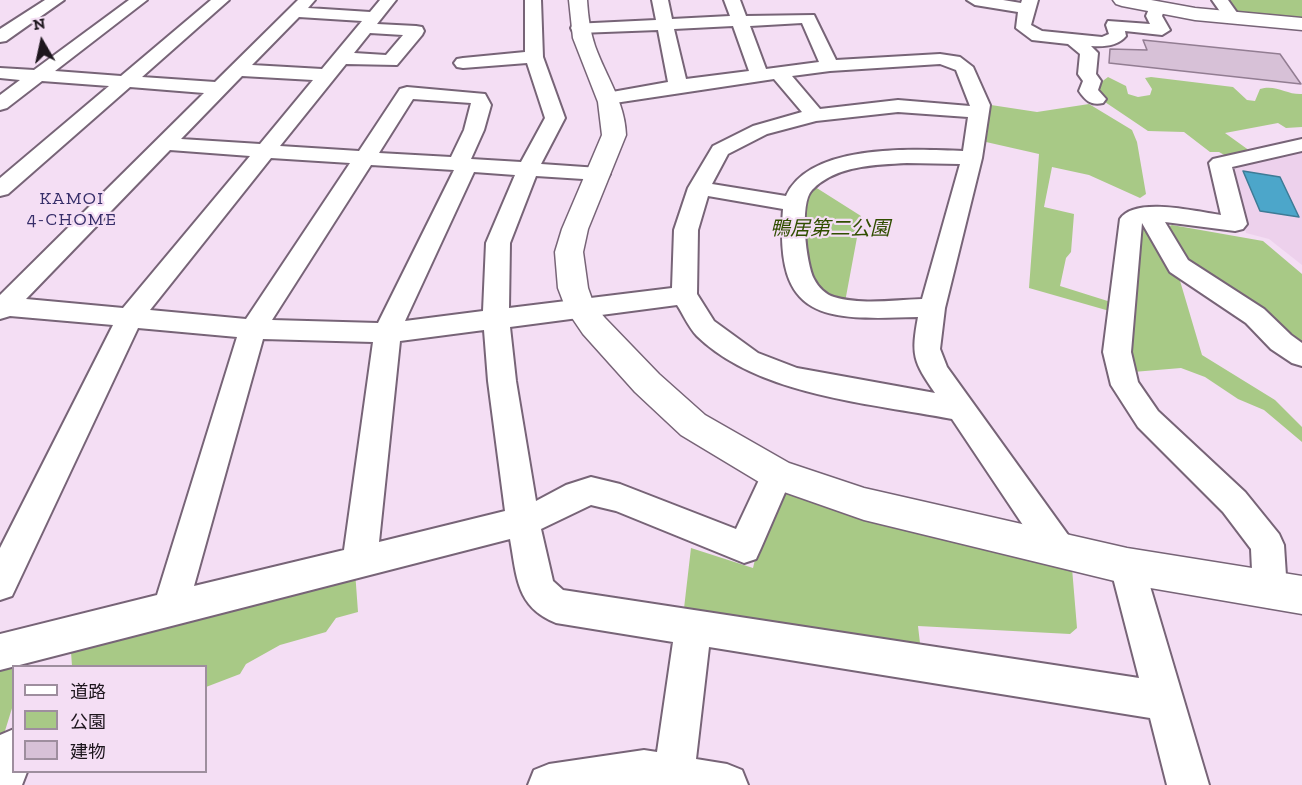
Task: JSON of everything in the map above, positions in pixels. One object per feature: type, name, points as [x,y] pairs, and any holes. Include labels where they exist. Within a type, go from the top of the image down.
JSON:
[{"type":"street","points":[[0,37],[56,0]]},
{"type":"street","points":[[0,104],[139,0]]},
{"type":"street","points":[[0,189],[222,0]]},
{"type":"street","points":[[0,584],[130,317],[388,0]]},
{"type":"street","points":[[532,0],[534,57],[555,118],[528,169],[497,249],[496,321],[502,381],[523,521],[536,584],[542,596],[556,606],[1164,701]]},
{"type":"street","points":[[578,0],[579,28],[586,50],[616,119],[614,135],[575,229],[569,252],[573,288],[581,309],[594,326],[647,383],[693,426],[777,474],[864,504],[1126,566],[1286,593]]},
{"type":"street","points":[[660,0],[678,86]]},
{"type":"street","points":[[975,0],[1029,5],[1023,25],[1029,32],[1038,36],[1104,42],[1118,36],[1114,25],[1162,30],[1154,16],[1157,7]]},
{"type":"street","points":[[1122,0],[1195,14],[1302,24]]},
{"type":"street","points":[[1220,0],[1232,17]]},
{"type":"street","points":[[579,28],[664,24],[756,4]]},
{"type":"street","points":[[1,307],[301,6],[416,31],[391,61],[341,58]]},
{"type":"street","points":[[735,9],[808,18],[830,66]]},
{"type":"street","points":[[735,9],[769,74],[815,115]]},
{"type":"street","points":[[1073,39],[1089,53],[1087,74],[1092,81],[1089,91],[1096,99]]},
{"type":"street","points":[[463,63],[534,57]]},
{"type":"street","points":[[608,98],[678,86],[830,66],[940,59],[954,61],[963,67],[981,105],[972,158],[932,308],[926,349],[935,371],[960,409],[1059,550]]},
{"type":"street","points":[[237,70],[327,75]]},
{"type":"street","points":[[0,73],[219,88]]},
{"type":"street","points":[[171,607],[253,329],[407,93],[478,98],[481,105],[463,165],[392,319],[388,333],[360,560]]},
{"type":"street","points":[[960,409],[794,378],[748,360],[705,328],[684,295],[686,230],[699,188],[720,150],[760,130],[815,115],[898,106],[979,112]]},
{"type":"street","points":[[165,144],[599,174]]},
{"type":"street","points":[[1286,593],[1268,545],[1234,502],[1148,419],[1125,385],[1117,352],[1131,219],[1148,213],[1235,224],[1220,163],[1302,145]]},
{"type":"street","points":[[932,308],[851,308],[824,303],[802,283],[795,259],[795,204],[801,188],[822,171],[877,158],[923,155],[972,158]]},
{"type":"street","points":[[699,188],[795,204]]},
{"type":"street","points":[[1148,213],[1179,266],[1255,316],[1281,342],[1302,356]]},
{"type":"street","points":[[1,307],[253,329],[388,333],[496,321],[684,295]]},
{"type":"street","points":[[0,652],[44,653],[171,607],[523,521],[545,513],[577,495],[591,491],[620,498],[744,548],[777,474]]},
{"type":"street","points":[[1126,566],[1188,785]]},
{"type":"street","points":[[674,780],[693,627]]},
{"type":"street","points":[[549,785],[645,771],[674,780],[728,785]]},
{"type":"shaded area","points":[[1302,149],[1302,265],[1269,239],[1246,233],[1231,165]]},
{"type":"green space","points":[[1228,0],[1302,0],[1302,20],[1239,15]]},
{"type":"green space","points":[[1108,77],[1126,86],[1128,94],[1138,97],[1150,95],[1152,89],[1145,78],[1151,77],[1233,87],[1247,100],[1255,101],[1260,89],[1266,88],[1302,94],[1302,127],[1286,128],[1278,123],[1225,133],[1250,151],[1228,157],[1219,152],[1210,152],[1184,132],[1148,131],[1095,93],[1100,83]]},
{"type":"green space","points":[[1089,104],[1132,130],[1137,142],[1146,194],[1140,198],[1089,175],[1052,167],[1044,207],[1074,214],[1071,252],[1066,258],[1060,286],[1114,303],[1113,312],[1029,288],[1039,154],[986,142],[991,105],[1037,112]]},
{"type":"green space","name":"鴨居第二公園","points":[[812,185],[861,216],[845,302],[827,298],[814,288],[807,275],[803,260],[803,224],[806,190]]},
{"type":"green space","points":[[1140,220],[1178,274],[1202,355],[1275,400],[1302,427],[1302,442],[1264,410],[1238,399],[1205,377],[1181,368],[1133,372],[1126,334]]},
{"type":"green space","points":[[1172,225],[1263,241],[1302,274],[1302,350],[1186,261],[1166,227]]},
{"type":"green space","points":[[778,488],[1072,568],[1077,628],[1070,634],[918,626],[921,652],[683,617],[691,548],[753,568],[763,525]]},
{"type":"green space","points":[[355,571],[358,612],[336,618],[326,632],[280,645],[246,664],[240,674],[207,687],[207,665],[72,665],[71,652],[263,601]]},
{"type":"green space","points":[[12,660],[20,665],[12,665],[12,708],[0,747],[0,664]]},
{"type":"water","points":[[1243,171],[1280,177],[1299,217],[1260,211]]},
{"type":"building","points":[[1143,40],[1280,54],[1301,84],[1109,63],[1110,49],[1147,50]]},
{"type":"district","name":"KAMOI 4-CHOME","points":[[72,209]]}]
